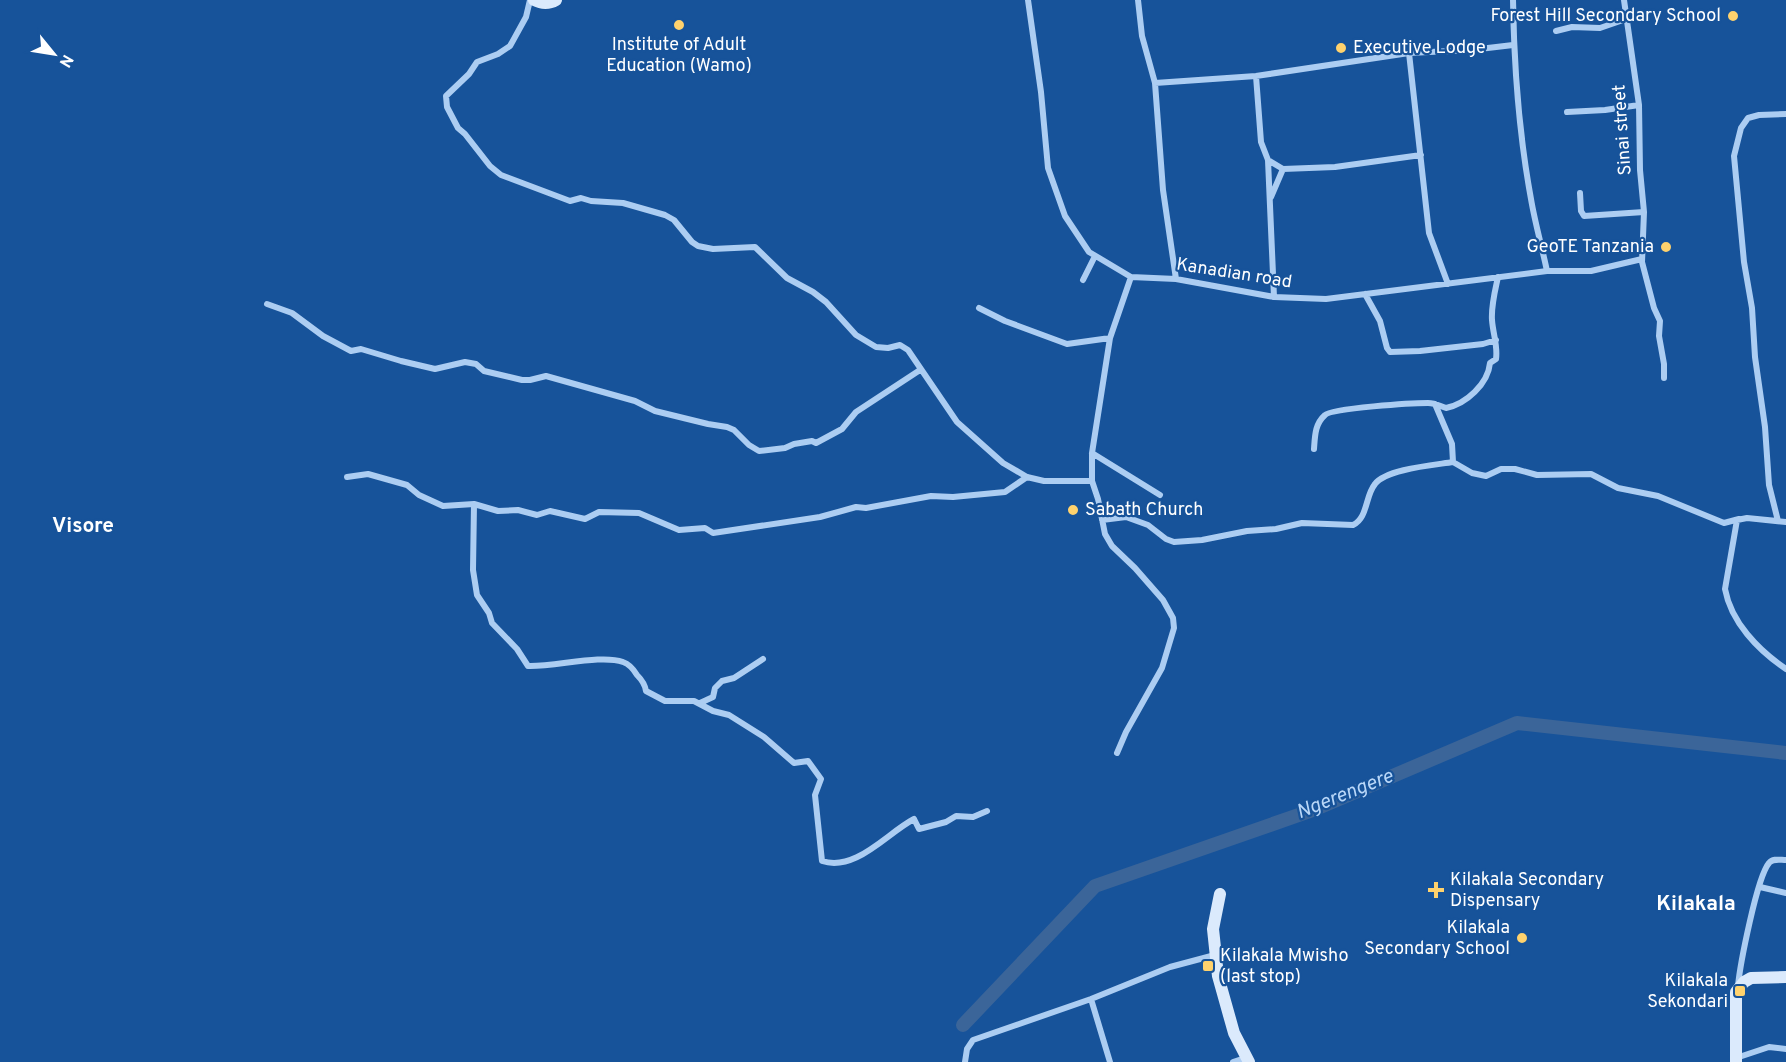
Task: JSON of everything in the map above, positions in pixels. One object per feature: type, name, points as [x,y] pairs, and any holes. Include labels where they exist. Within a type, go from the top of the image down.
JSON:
[{"type":"street","points":[[556,0],[551,3],[532,0],[526,17],[510,46],[498,54],[477,62],[469,74],[446,96],[447,107],[458,128],[490,166],[501,175],[555,197],[570,201],[581,198],[623,203],[664,215],[674,220],[698,246],[712,249],[755,247],[787,278],[826,302],[856,335],[876,347],[888,348],[900,345],[908,350],[957,422],[1003,464],[1027,477],[1044,481],[1092,481]]},
{"type":"street","name":"Kanadian road","points":[[1028,0],[1041,92],[1048,168],[1065,216],[1085,246],[1095,256],[1131,277],[1176,279],[1274,297],[1326,299],[1548,271],[1591,271],[1642,259]]},
{"type":"street","points":[[1138,0],[1142,36],[1155,83],[1163,190],[1176,279]]},
{"type":"street","points":[[1514,0],[1513,45],[1531,198],[1548,271]]},
{"type":"street","name":"Sinai street","points":[[1624,0],[1639,105],[1644,212],[1642,259],[1654,308],[1660,321],[1659,336],[1664,378]]},
{"type":"street","points":[[1556,31],[1572,27],[1600,28],[1626,19]]},
{"type":"street","points":[[1155,83],[1256,76],[1409,53],[1471,51],[1513,45]]},
{"type":"street","points":[[1409,53],[1429,233],[1448,284]]},
{"type":"street","points":[[1256,76],[1262,142],[1268,160],[1274,297]]},
{"type":"street","points":[[1567,112],[1639,105]]},
{"type":"street","points":[[1778,521],[1769,485],[1765,427],[1755,357],[1752,308],[1744,262],[1734,156],[1741,128],[1748,118],[1759,115],[1786,114]]},
{"type":"street","points":[[1268,160],[1283,169],[1335,167],[1421,155]]},
{"type":"street","points":[[1269,201],[1283,169]]},
{"type":"street","points":[[1580,193],[1581,211],[1584,216],[1644,212]]},
{"type":"street","points":[[1083,280],[1095,256]]},
{"type":"street","points":[[1117,753],[1126,732],[1162,668],[1173,636],[1174,624],[1158,594],[1112,546],[1105,534],[1092,481],[1092,453],[1110,338],[1131,277]]},
{"type":"street","points":[[1314,449],[1317,425],[1325,414],[1330,412],[1358,408],[1435,404],[1446,408],[1461,402],[1476,390],[1487,375],[1490,363],[1496,359],[1492,303],[1498,277]]},
{"type":"street","points":[[1365,294],[1380,321],[1390,352],[1484,344],[1496,340]]},
{"type":"street","points":[[267,304],[292,313],[323,336],[351,351],[361,349],[401,362],[435,369],[465,362],[476,364],[484,371],[522,380],[530,381],[546,376],[635,400],[655,411],[727,427],[759,451],[785,448],[812,441],[816,443],[831,436],[842,429],[856,412],[920,370]]},
{"type":"street","points":[[979,308],[1005,321],[1066,344],[1110,338]]},
{"type":"street","points":[[1435,404],[1452,444],[1453,462]]},
{"type":"street","points":[[1092,453],[1160,495]]},
{"type":"street","points":[[1102,520],[1126,517],[1148,525],[1166,539],[1174,542],[1202,540],[1302,523],[1353,525],[1361,519],[1378,480],[1397,472],[1453,462],[1472,473],[1486,476],[1501,469],[1515,469],[1537,475],[1591,474],[1618,488],[1658,496],[1724,523],[1739,519],[1786,522]]},
{"type":"street","points":[[347,477],[368,474],[407,486],[419,495],[443,506],[474,504],[498,511],[518,510],[537,515],[550,511],[585,519],[599,512],[639,513],[679,530],[705,528],[713,533],[820,517],[856,507],[866,508],[931,496],[953,497],[1005,492],[1027,477]]},
{"type":"street","points":[[474,504],[472,570],[477,595],[492,622],[518,649],[528,666],[604,659],[623,662],[645,684],[646,692],[665,700],[700,703],[713,711],[734,717],[764,737],[794,763],[808,761],[821,779],[815,795],[820,859],[823,861],[855,859],[914,819],[919,829],[946,822],[956,816],[973,817],[987,811]]},
{"type":"street","points":[[1739,519],[1733,534],[1725,599],[1754,644],[1786,669]]},
{"type":"street","points":[[700,703],[713,697],[715,688],[722,681],[734,678],[763,659]]},
{"type":"street","points":[[1738,990],[1746,938],[1760,887],[1770,862],[1775,859],[1786,860]]},
{"type":"street","points":[[1760,887],[1786,893]]},
{"type":"street","points":[[1220,894],[1213,929],[1213,944],[1218,976],[1242,1061]]},
{"type":"street","points":[[964,1062],[967,1049],[973,1040],[1091,999],[1135,979],[1216,954]]},
{"type":"street","points":[[1786,977],[1751,978],[1744,982],[1738,990],[1735,995],[1736,1060],[1769,1047],[1786,1049]]},
{"type":"street","points":[[1091,999],[1110,1062]]},
{"type":"waterway","name":"Ngerengere","points":[[963,1025],[1095,886],[1313,810],[1517,723],[1786,753]]},
{"type":"place","name":"Forest Hill Secondary School","points":[[1733,16]]},
{"type":"place","name":"Institute of Adult Education (Wamo)","points":[[679,25]]},
{"type":"place","name":"Executive Lodge","points":[[1341,48]]},
{"type":"place","name":"GeoTE Tanzania","points":[[1666,247]]},
{"type":"place","name":"Sabath Church","points":[[1073,510]]},
{"type":"place","name":"Kilakala Secondary Dispensary","points":[[1436,890]]},
{"type":"place","name":"Kilakala Secondary School","points":[[1522,938]]},
{"type":"place","name":"Kilakala Mwisho (last stop)","points":[[1208,966]]},
{"type":"place","name":"Kilakala Sekondari","points":[[1740,991]]},
{"type":"district","name":"Visore","points":[[83,526]]},
{"type":"district","name":"Kilakala","points":[[1696,904]]}]
